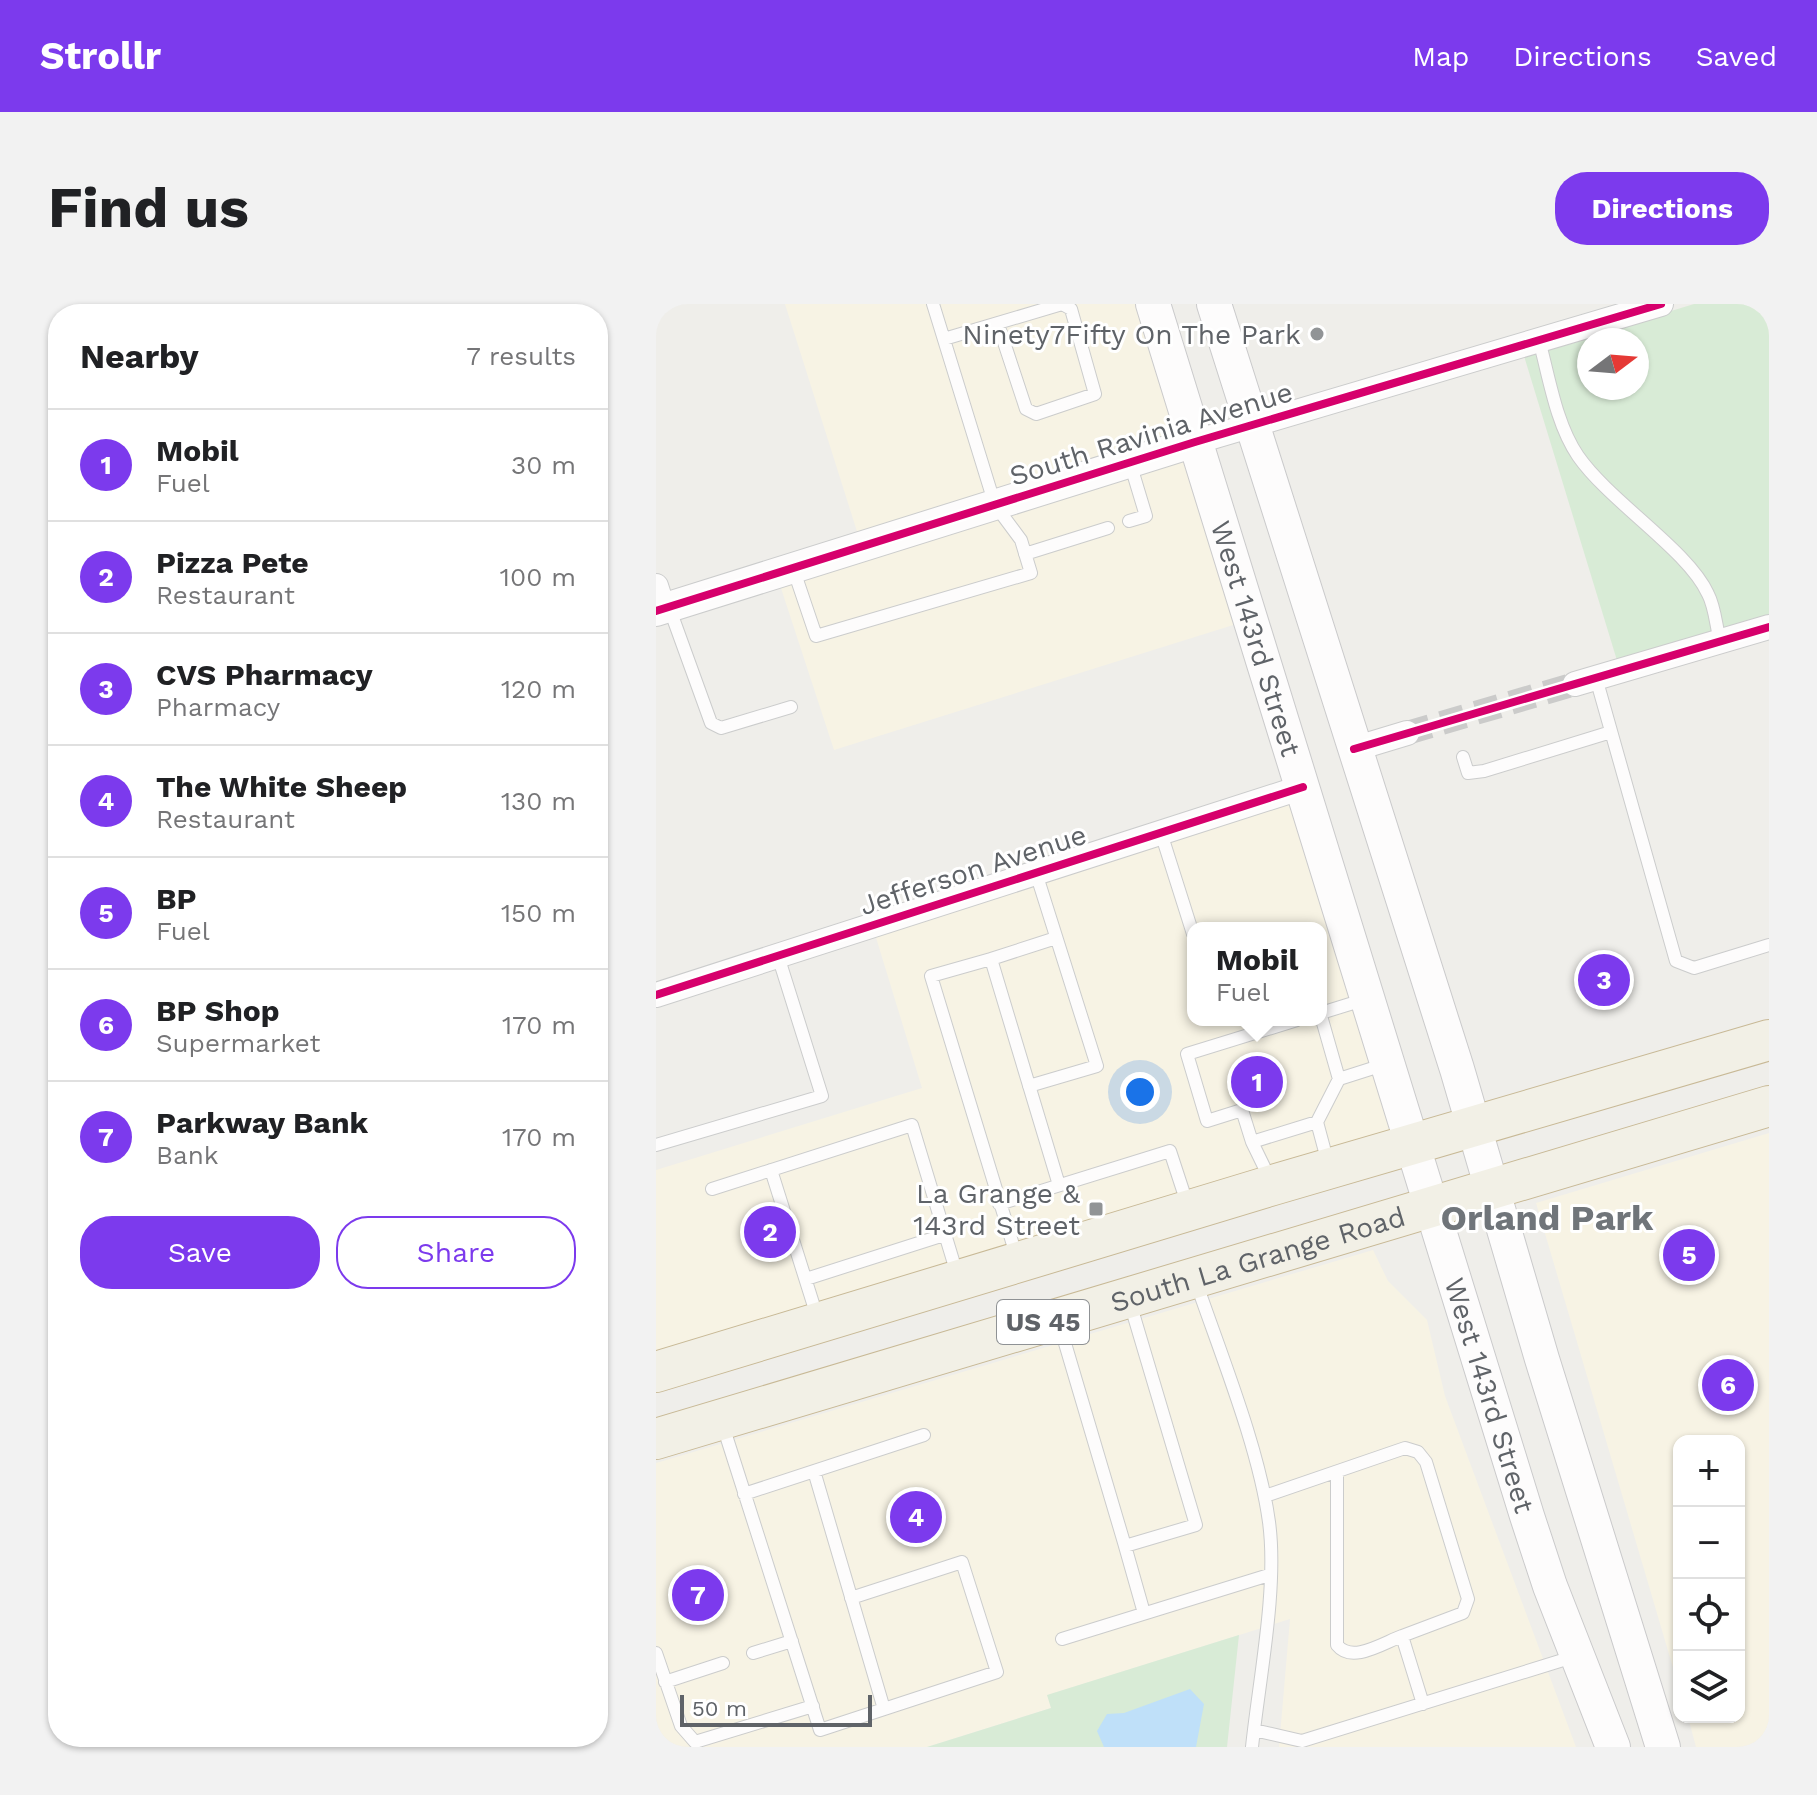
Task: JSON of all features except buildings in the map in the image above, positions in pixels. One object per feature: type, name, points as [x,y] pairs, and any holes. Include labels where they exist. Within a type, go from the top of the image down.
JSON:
[{"type":"highway","name":"US 45","points":[[656,1372],[819,1320],[1769,1040]]},
{"type":"highway","name":"South La Grange Road","points":[[656,1439],[1769,1106]]},
{"type":"main road","name":"West 143rd Street","points":[[1153,304],[1536,1544],[1613,1747]]},
{"type":"main road","name":"West 143rd Street","points":[[1214,304],[1475,1128],[1663,1747]]},
{"type":"street","name":"South Ravinia Avenue","points":[[661,603],[793,568],[1195,442],[1661,304]]},
{"type":"street","points":[[1585,681],[1769,627]]},
{"type":"street","points":[[1354,749],[1407,733]]},
{"type":"street","name":"Jefferson Avenue","points":[[656,995],[1303,787]]},
{"type":"lane","points":[[793,568],[816,636],[1031,573],[1021,540],[995,505],[933,304]]},
{"type":"lane","points":[[944,339],[1062,304],[1071,309],[1095,394],[1036,414],[1026,409],[998,324]]},
{"type":"lane","points":[[1539,340],[1563,424],[1575,452],[1596,480],[1687,566],[1708,593],[1720,641]]},
{"type":"lane","points":[[1129,463],[1146,516],[1129,521]]},
{"type":"lane","points":[[1025,554],[1108,528]]},
{"type":"lane","points":[[661,603],[711,723],[721,728],[791,707]]},
{"type":"lane","points":[[1585,681],[1611,732],[1676,961],[1694,968],[1769,945]]},
{"type":"lane","points":[[1463,757],[1468,773],[1484,771],[1611,732]]},
{"type":"lane","points":[[1161,833],[1189,922]]},
{"type":"lane","points":[[1029,1086],[1097,1066],[1036,873]]},
{"type":"lane","points":[[1019,1262],[931,976],[1056,938]]},
{"type":"lane","points":[[656,1145],[822,1096],[778,956]]},
{"type":"lane","points":[[991,959],[1059,1185]]},
{"type":"lane","points":[[1327,1012],[1366,999]]},
{"type":"lane","points":[[1273,1185],[1252,1142],[1242,1110],[1207,1121],[1187,1054],[1278,1026]]},
{"type":"lane","points":[[1324,1026],[1339,1079],[1317,1122],[1330,1168]]},
{"type":"lane","points":[[1339,1079],[1386,1064]]},
{"type":"lane","points":[[1252,1142],[1317,1122]]},
{"type":"lane","points":[[712,1189],[912,1125],[959,1280]]},
{"type":"lane","points":[[999,1204],[1170,1151],[1190,1210]]},
{"type":"lane","points":[[771,1170],[819,1320]]},
{"type":"lane","points":[[806,1279],[947,1234]]},
{"type":"lane","points":[[1194,1276],[1265,1496],[1270,1524],[1269,1575],[1252,1747]]},
{"type":"lane","points":[[1125,1546],[1196,1525],[1128,1296]]},
{"type":"lane","points":[[1058,1318],[1144,1613]]},
{"type":"lane","points":[[720,1420],[820,1730],[997,1672],[962,1562],[851,1598]]},
{"type":"lane","points":[[744,1494],[924,1435]]},
{"type":"lane","points":[[1265,1496],[1405,1448],[1418,1452],[1426,1462],[1468,1599],[1463,1613],[1352,1655],[1343,1653],[1337,1645],[1337,1472]]},
{"type":"lane","points":[[814,1471],[884,1709]]},
{"type":"lane","points":[[1062,1639],[1269,1575]]},
{"type":"lane","points":[[1402,1636],[1423,1704]]},
{"type":"lane","points":[[753,1653],[792,1641]]},
{"type":"lane","points":[[656,1653],[681,1726],[695,1742],[813,1706]]},
{"type":"lane","points":[[1254,1730],[1303,1744],[1577,1656]]},
{"type":"lane","points":[[665,1682],[723,1663]]},
{"type":"shaded area","points":[[785,304],[1149,304],[1189,437],[860,541]]},
{"type":"shaded area","points":[[1191,450],[1246,621],[834,750],[778,579]]},
{"type":"shaded area","points":[[1299,794],[1404,1140],[656,1366],[656,1170],[922,1088],[874,931]]},
{"type":"shaded area","points":[[1769,1133],[1769,1747],[1696,1747],[1690,1723],[1745,1723],[1745,1435],[1673,1435],[1673,1668],[1536,1203]]},
{"type":"shaded area","points":[[1373,1250],[1388,1281],[1427,1320],[1445,1396],[1576,1747],[1279,1747],[1290,1619],[1048,1695],[1051,1708],[927,1747],[656,1747],[656,1463]]},
{"type":"green space","points":[[1694,304],[1769,304],[1769,622],[1619,667],[1524,356],[1577,340],[1577,400],[1649,400],[1649,328],[1616,328]]},
{"type":"green space","points":[[1239,1635],[1227,1747],[927,1747],[1051,1708],[1047,1695]]},
{"type":"water","points":[[1190,1689],[1204,1704],[1196,1747],[1104,1747],[1097,1731],[1107,1714],[1124,1713]]},
{"type":"tunnel","points":[[1407,733],[1575,684]]},
{"type":"cycle path","points":[[656,611],[1195,442],[1661,304]]},
{"type":"cycle path","points":[[1354,749],[1769,627]]},
{"type":"cycle path","points":[[656,995],[1303,787]]},
{"type":"place","name":"Ninety7Fifty On The Park","points":[[1317,334]]},
{"type":"place","name":"CVS Pharmacy","points":[[1604,980]]},
{"type":"place","name":"Mobil","points":[[1257,1082]]},
{"type":"place","name":"La Grange & 143rd Street","points":[[1096,1209]]},
{"type":"place","name":"Pizza Pete","points":[[770,1232]]},
{"type":"place","name":"BP","points":[[1689,1255]]},
{"type":"place","name":"BP Shop","points":[[1728,1385]]},
{"type":"place","name":"The White Sheep","points":[[916,1517]]},
{"type":"place","name":"Parkway Bank","points":[[698,1595]]},
{"type":"district","name":"Orland Park","points":[[1547,1218]]}]
